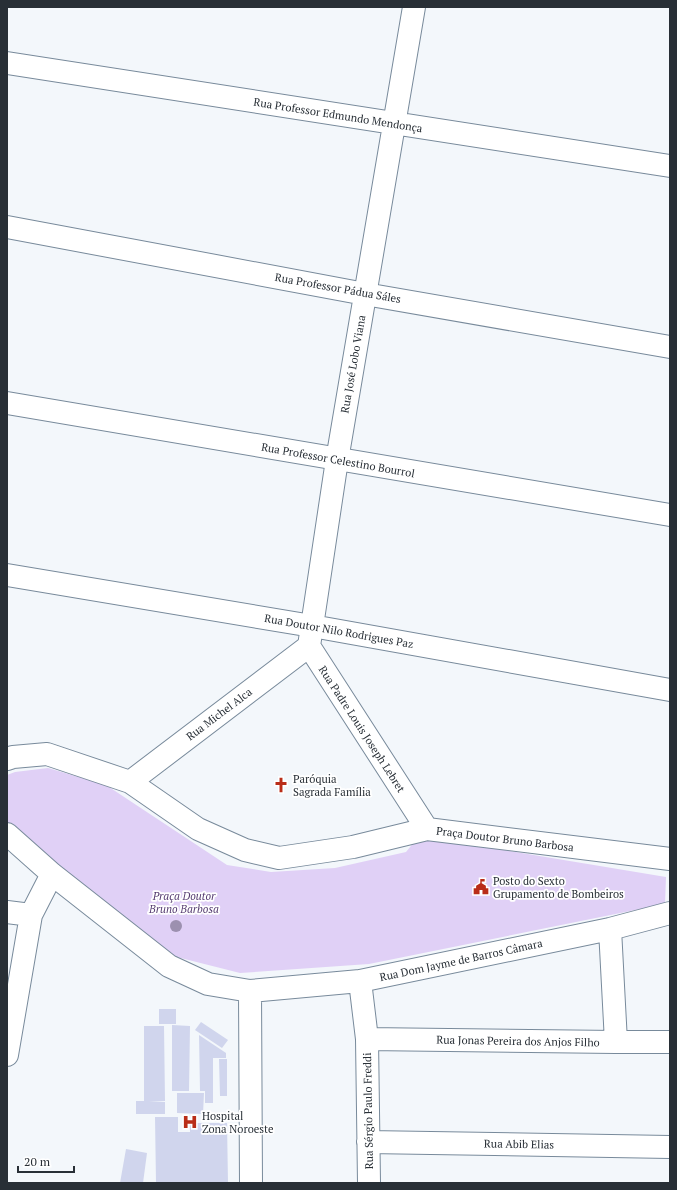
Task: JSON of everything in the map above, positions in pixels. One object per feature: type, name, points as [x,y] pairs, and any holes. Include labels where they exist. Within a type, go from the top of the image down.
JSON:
[{"type":"street","name":"Rua José Lobo Viana","points":[[310,636],[337,460],[414,7]]},
{"type":"street","name":"Rua Professor Edmundo Mendonça","points":[[7,63],[670,166]]},
{"type":"street","name":"Rua Professor Pádua Sáles","points":[[7,227],[365,294],[670,347]]},
{"type":"street","name":"Rua Professor Celestino Bourrol","points":[[7,403],[337,460],[670,515]]},
{"type":"street","name":"Rua Doutor Nilo Rodrigues Paz","points":[[7,575],[310,636],[670,690]]},
{"type":"street","name":"Rua Michel Alca","points":[[130,782],[310,636]]},
{"type":"street","name":"Rua Padre Louis Joseph Lebret","points":[[310,636],[427,829]]},
{"type":"street","name":"Praça Doutor Bruno Barbosa","points":[[7,759],[13,757],[47,754],[130,782],[198,829],[245,850],[278,858],[353,847],[427,829],[670,859]]},
{"type":"street","name":"Rua Dom Jayme de Barros Câmara","points":[[7,834],[52,874],[169,966],[208,984],[250,991],[360,981],[610,929],[670,913]]},
{"type":"street","points":[[7,1055],[31,915],[52,874]]},
{"type":"street","points":[[7,912],[31,915]]},
{"type":"street","points":[[610,929],[616,1042]]},
{"type":"street","name":"Rua Sérgio Paulo Freddi","points":[[360,981],[367,1039],[369,1183]]},
{"type":"street","points":[[250,991],[251,1183]]},
{"type":"street","name":"Rua Jonas Pereira dos Anjos Filho","points":[[367,1039],[670,1042]]},
{"type":"street","name":"Rua Abib Elias","points":[[368,1142],[670,1147]]},
{"type":"green space","name":"Praça Doutor Bruno Barbosa","points":[[48,768],[106,785],[227,865],[271,872],[335,868],[406,852],[419,836],[666,877],[665,904],[369,964],[240,973],[157,952],[55,862],[7,823],[7,775],[15,772]]},
{"type":"building","points":[[159,1009],[176,1009],[176,1024],[159,1024]]},
{"type":"building","points":[[201,1022],[228,1040],[222,1048],[195,1030]]},
{"type":"building","points":[[172,1025],[190,1026],[189,1091],[172,1091]]},
{"type":"building","points":[[144,1026],[164,1026],[165,1101],[149,1101],[165,1102],[165,1114],[136,1114],[136,1101],[144,1101]]},
{"type":"building","points":[[199,1035],[226,1053],[226,1058],[213,1058],[213,1103],[205,1103],[205,1091],[200,1091]]},
{"type":"building","points":[[219,1059],[227,1059],[227,1096],[220,1096]]},
{"type":"building","points":[[177,1093],[204,1093],[203,1114],[177,1113]]},
{"type":"building","points":[[155,1117],[178,1117],[178,1132],[190,1132],[190,1123],[227,1123],[228,1183],[156,1183]]},
{"type":"building","points":[[126,1149],[147,1153],[143,1183],[120,1183]]},
{"type":"place","name":"Paróquia Sagrada Família","points":[[281,785]]},
{"type":"place","name":"Posto do Sexto Grupamento de Bombeiros","points":[[481,887]]},
{"type":"place","name":"Hospital Zona Noroeste","points":[[190,1122]]}]
